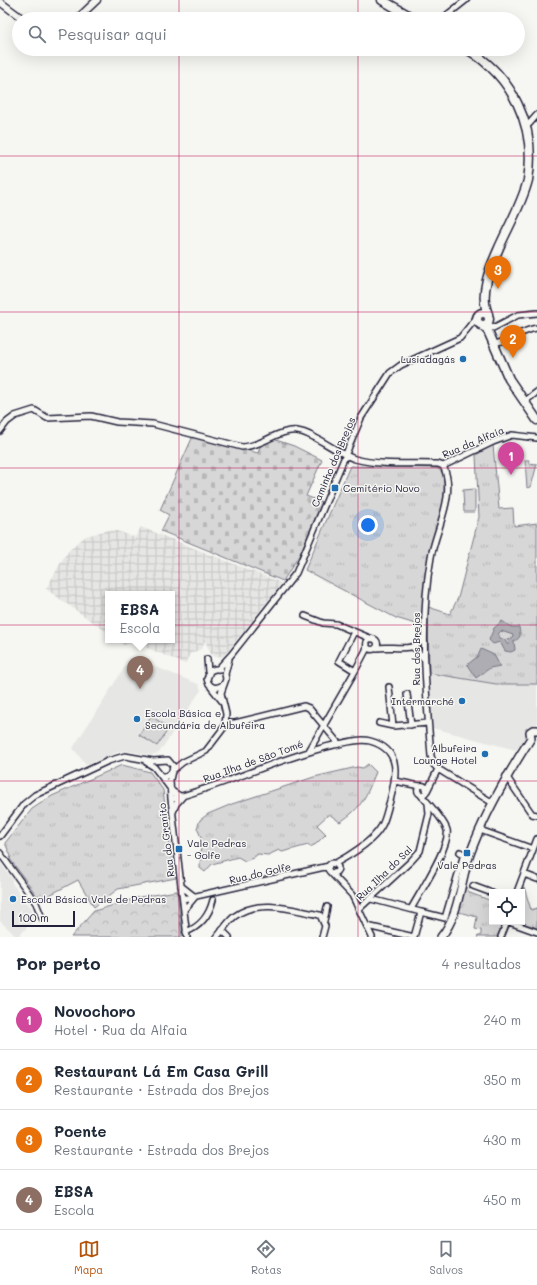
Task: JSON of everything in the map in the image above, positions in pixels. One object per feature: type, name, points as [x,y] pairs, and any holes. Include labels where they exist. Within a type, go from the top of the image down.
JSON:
[{"type":"main road","points":[[382,0],[403,12]]},
{"type":"main road","points":[[477,56],[503,78],[521,104],[529,124],[532,151],[528,180],[490,269],[486,291],[486,308],[482,321],[488,331],[509,379],[537,420]]},
{"type":"main road","points":[[442,937],[454,915],[470,855],[480,830],[506,776],[534,739],[530,732],[537,730]]},
{"type":"street","points":[[85,12],[98,0]]},
{"type":"street","points":[[451,12],[466,0]]},
{"type":"street","points":[[0,2],[13,12]]},
{"type":"street","points":[[529,124],[537,115]]},
{"type":"street","points":[[482,321],[493,328],[523,314],[537,313]]},
{"type":"street","name":"Caminho dos Brejos","points":[[231,655],[284,586],[307,546],[361,418],[390,373],[401,365],[460,338],[482,321]]},
{"type":"street","points":[[494,344],[501,343],[530,329],[537,328]]},
{"type":"street","points":[[530,329],[537,332]]},
{"type":"street","points":[[524,402],[537,392]]},
{"type":"street","name":"Rua da Alfaia","points":[[0,431],[7,422],[15,416],[34,410],[47,418],[91,416],[123,422],[153,424],[242,447],[250,447],[271,437],[298,432],[354,458],[381,462],[438,464],[444,466],[476,450],[512,435],[537,438]]},
{"type":"street","name":"Rua dos Brejos","points":[[438,769],[434,765],[431,756],[424,659],[424,635],[428,570],[432,548],[448,491],[446,470],[444,466]]},
{"type":"street","points":[[305,616],[323,622],[336,624],[374,640],[397,647]]},
{"type":"street","points":[[354,632],[339,661],[355,671]]},
{"type":"street","points":[[415,647],[424,635]]},
{"type":"street","points":[[374,640],[378,643],[375,648]]},
{"type":"street","name":"Rua Ilha de São Tomé","points":[[171,799],[309,751],[362,659],[367,644],[369,641],[374,640]]},
{"type":"street","points":[[367,644],[369,648],[424,647]]},
{"type":"street","points":[[415,647],[424,659]]},
{"type":"street","name":"Rua Ilha de São Tomé","points":[[362,659],[375,648]]},
{"type":"street","points":[[208,672],[216,669],[231,655]]},
{"type":"street","points":[[138,758],[154,767],[161,776],[167,776],[183,762],[202,754],[211,747],[226,723],[226,714],[221,693],[226,680],[225,674],[231,655]]},
{"type":"street","points":[[223,702],[206,679],[208,672],[207,659],[216,669],[225,674]]},
{"type":"street","points":[[210,686],[216,688],[224,684]]},
{"type":"street","points":[[389,687],[393,726]]},
{"type":"street","points":[[407,694],[411,725]]},
{"type":"street","points":[[226,723],[297,706],[304,706],[308,708],[339,744]]},
{"type":"street","points":[[380,723],[393,726],[428,723]]},
{"type":"street","points":[[309,751],[339,744],[370,741],[390,753],[394,763],[396,771],[395,781],[380,828],[336,867],[342,883]]},
{"type":"street","points":[[0,836],[24,804],[41,791],[108,761],[125,756],[160,761],[165,759],[171,762],[183,762]]},
{"type":"street","points":[[157,771],[156,766],[160,761]]},
{"type":"street","points":[[171,762],[173,770]]},
{"type":"street","points":[[422,790],[430,786],[438,769],[493,803]]},
{"type":"street","name":"Rua do Granito","points":[[173,770],[170,788],[187,934]]},
{"type":"street","name":"Rua do Granito","points":[[161,776],[170,788]]},
{"type":"street","points":[[506,776],[532,814],[537,815]]},
{"type":"street","points":[[395,781],[422,790],[427,803],[447,830],[446,841],[439,858],[410,909]]},
{"type":"street","points":[[170,788],[177,795],[182,796],[176,804],[173,815]]},
{"type":"street","name":"Rua Ilha do Sal","points":[[360,908],[420,851],[430,809],[427,803]]},
{"type":"street","points":[[429,815],[435,813]]},
{"type":"street","points":[[480,830],[532,850]]},
{"type":"street","points":[[519,889],[537,838]]},
{"type":"street","points":[[371,899],[445,918],[464,854],[460,852]]},
{"type":"street","points":[[0,853],[36,903],[42,918]]},
{"type":"street","name":"Rua do Golfe","points":[[329,870],[336,867]]},
{"type":"street","name":"Rua do Golfe","points":[[182,899],[307,871],[329,870],[336,867]]},
{"type":"street","points":[[329,870],[342,883],[360,908],[372,937]]},
{"type":"street","points":[[524,874],[537,879]]},
{"type":"street","points":[[181,886],[195,897],[188,903],[184,911]]},
{"type":"street","points":[[473,886],[489,891]]},
{"type":"street","points":[[187,934],[203,922],[210,910],[213,900]]},
{"type":"street","points":[[217,937],[239,913],[272,905],[320,916],[324,921]]},
{"type":"street","points":[[322,937],[327,907]]},
{"type":"street","points":[[367,926],[414,937],[421,912]]},
{"type":"street","points":[[501,937],[507,925]]},
{"type":"street","points":[[517,925],[537,932]]},
{"type":"street","points":[[222,930],[229,937]]},
{"type":"shaded area","points":[[141,527],[282,583],[224,656],[215,657],[211,654],[205,641],[201,649],[190,654],[185,664],[135,643],[175,643],[175,591],[105,591],[105,631],[46,589],[64,557],[72,547],[86,536],[108,530],[117,531],[135,537]]},
{"type":"shaded area","points":[[502,621],[511,627],[519,627],[519,637],[514,641],[515,650],[511,652],[505,651],[500,642],[493,644],[489,640],[494,628]],"holes":[[[501,631],[513,635],[512,638],[508,640],[509,644],[507,644],[498,634]]]},
{"type":"shaded area","points":[[481,649],[494,655],[500,666],[490,668],[476,678],[467,665],[478,656]]},
{"type":"shaded area","name":"Escola Básica e Secundária de Albufeira","points":[[131,657],[198,684],[201,690],[159,753],[151,755],[126,751],[118,752],[86,765],[73,748]]},
{"type":"shaded area","points":[[429,674],[537,682],[537,726],[516,750],[433,728]]},
{"type":"shaded area","name":"Escola Básica Vale de Pedras","points":[[0,862],[12,879],[12,883],[32,909],[31,913],[34,913],[34,921],[17,937],[0,921]]},
{"type":"green space","points":[[193,436],[258,453],[261,444],[273,439],[294,446],[322,460],[306,496],[322,502],[300,554],[283,581],[161,531],[169,515],[160,510]]},
{"type":"green space","points":[[493,445],[499,509],[513,508],[514,526],[537,523],[537,684],[496,684],[429,673],[428,607],[450,614],[458,598],[479,517],[476,455]]},
{"type":"green space","points":[[525,460],[529,460],[529,463],[537,464],[531,487],[527,488]]},
{"type":"green space","points":[[350,466],[437,468],[443,473],[444,497],[429,555],[423,596],[422,626],[396,618],[305,570]]},
{"type":"green space","points":[[475,489],[475,512],[464,512],[463,490]]},
{"type":"green space","points":[[151,716],[169,728],[157,746],[139,735]]},
{"type":"green space","points":[[368,764],[376,772],[363,800],[348,817],[340,822],[329,814],[317,825],[326,834],[316,844],[310,847],[308,845],[282,852],[279,850],[268,855],[258,854],[245,861],[238,857],[212,864],[205,872],[200,868],[201,837],[197,828],[200,820],[208,814],[232,804],[314,777],[357,767],[363,768]]},
{"type":"green space","points":[[122,765],[150,772],[163,790],[173,872],[176,878],[118,889],[94,907],[78,880],[40,900],[10,859],[11,856],[5,843],[32,809],[52,796]]},
{"type":"green space","points":[[465,886],[470,893],[489,900],[489,925],[502,925],[497,937],[477,937],[481,935],[481,930],[475,929],[477,917],[459,912]]},
{"type":"green space","points":[[525,890],[531,910],[537,908],[537,928],[525,924]]},
{"type":"green space","points":[[177,891],[182,937],[71,937],[94,911],[140,897]]},
{"type":"place","name":"Poente","points":[[498,289]]},
{"type":"place","name":"Restaurant Lá Em Casa Grill","points":[[513,358]]},
{"type":"place","name":"Lusiadagás","points":[[463,359]]},
{"type":"place","name":"Novochoro","points":[[511,475]]},
{"type":"place","name":"Cemitério Novo","points":[[335,488]]},
{"type":"place","name":"EBSA","points":[[140,689]]},
{"type":"place","name":"Intermarché","points":[[462,701]]},
{"type":"place","name":"Escola Básica e Secundária de Albufeira","points":[[137,719]]},
{"type":"place","name":"Albufeira Lounge Hotel","points":[[485,754]]},
{"type":"place","name":"Vale Pedras - Golfe","points":[[179,849]]},
{"type":"place","name":"Vale Pedras","points":[[467,853]]},
{"type":"place","name":"Escola Básica Vale de Pedras","points":[[13,899]]}]
